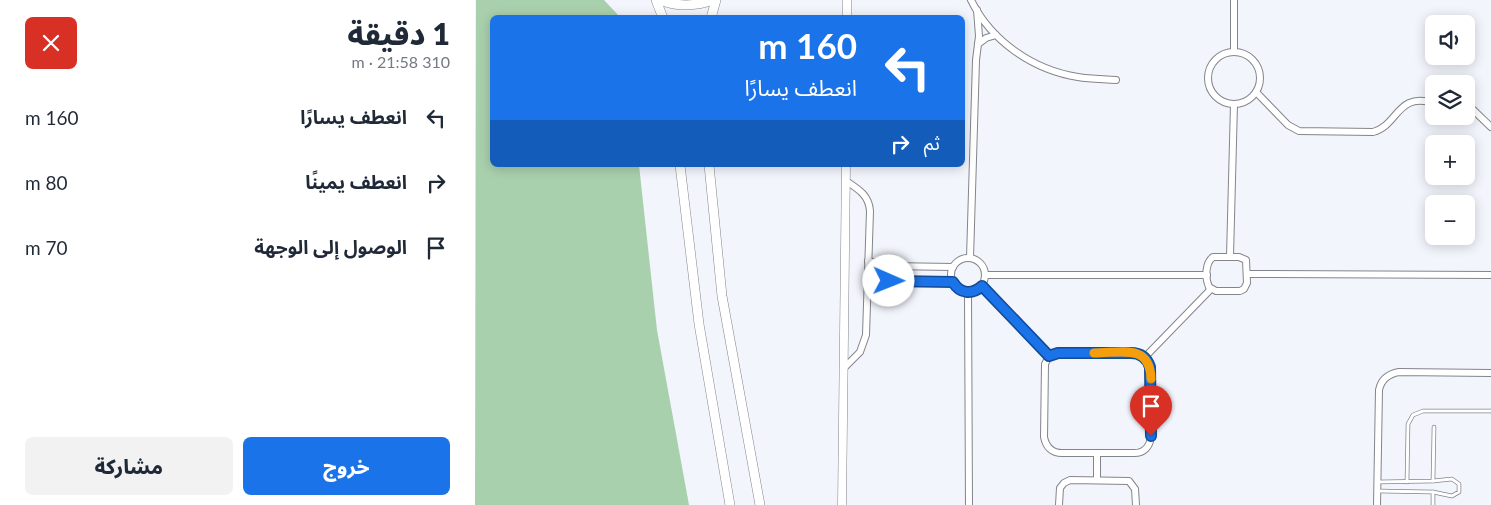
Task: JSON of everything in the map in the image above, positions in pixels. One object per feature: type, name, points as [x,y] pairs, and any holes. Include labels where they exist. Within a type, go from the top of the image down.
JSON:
[{"type":"main road","points":[[662,15],[658,0],[686,5],[696,5],[714,0],[712,15]]},
{"type":"main road","points":[[680,167],[700,332],[730,505]]},
{"type":"main road","points":[[709,167],[722,296],[761,505]]},
{"type":"street","points":[[847,0],[847,15]]},
{"type":"street","points":[[971,0],[996,35],[1016,52],[1051,70],[1077,77],[1116,80]]},
{"type":"street","points":[[1234,0],[1234,52]]},
{"type":"street","points":[[970,258],[978,44],[977,10]]},
{"type":"street","points":[[978,44],[996,35]]},
{"type":"street","points":[[1234,52],[1248,56],[1258,67],[1260,77],[1256,92],[1249,100],[1234,104],[1224,102],[1215,97],[1210,88],[1207,79],[1209,68],[1223,54],[1234,52]]},
{"type":"street","points":[[1256,92],[1291,127],[1307,132],[1373,132],[1381,129],[1410,102],[1425,101]]},
{"type":"street","points":[[1230,256],[1234,104]]},
{"type":"street","points":[[1475,112],[1491,127]]},
{"type":"street","points":[[842,505],[846,167]]},
{"type":"street","points":[[844,368],[859,352],[865,340],[869,202],[861,191],[845,181]]},
{"type":"street","points":[[1216,256],[1242,257],[1246,260],[1247,274],[1247,285],[1242,290],[1216,291],[1207,285],[1208,262],[1216,256]]},
{"type":"street","points":[[970,258],[981,264],[985,275],[982,286],[975,291],[968,292],[957,288],[951,275],[953,267],[959,261],[970,258]]},
{"type":"street","points":[[868,261],[893,266],[953,267]]},
{"type":"street","points":[[893,266],[896,274],[893,281]]},
{"type":"street","points":[[1247,274],[1491,275]]},
{"type":"street","points":[[985,275],[1207,276]]},
{"type":"street","points":[[868,287],[880,282],[893,281],[953,282]]},
{"type":"street","points":[[982,286],[1049,356]]},
{"type":"street","points":[[1145,357],[1211,289]]},
{"type":"street","points":[[968,292],[969,505]]},
{"type":"street","points":[[1058,353],[1131,353],[1145,357],[1151,370],[1151,436],[1145,450],[1137,453],[1058,453],[1051,450],[1046,444],[1044,437],[1045,367],[1049,356],[1058,353]]},
{"type":"street","points":[[1377,505],[1379,390],[1385,378],[1399,372],[1491,373]]},
{"type":"street","points":[[1097,453],[1097,480]]},
{"type":"street","points":[[1059,505],[1059,491],[1064,483],[1073,480],[1126,481],[1131,483],[1136,491],[1136,505]]},
{"type":"lane","points":[[1407,482],[1408,424],[1413,415],[1423,411],[1491,411]]},
{"type":"lane","points":[[1433,481],[1434,427]]},
{"type":"lane","points":[[1377,482],[1452,479],[1457,481],[1460,486],[1459,492],[1452,496],[1433,492],[1377,491]]},
{"type":"lane","points":[[1433,492],[1433,505]]},
{"type":"green space","points":[[476,0],[604,0],[618,15],[490,15],[490,167],[639,167],[657,330],[689,505],[475,505]]},
{"type":"slow traffic","points":[[1094,353],[1135,353],[1142,355],[1149,363],[1151,379]]},
{"type":"route","points":[[889,281],[953,282],[957,288],[964,292],[972,292],[982,286],[1049,356],[1058,353],[1135,353],[1142,355],[1150,367],[1151,436]]}]
